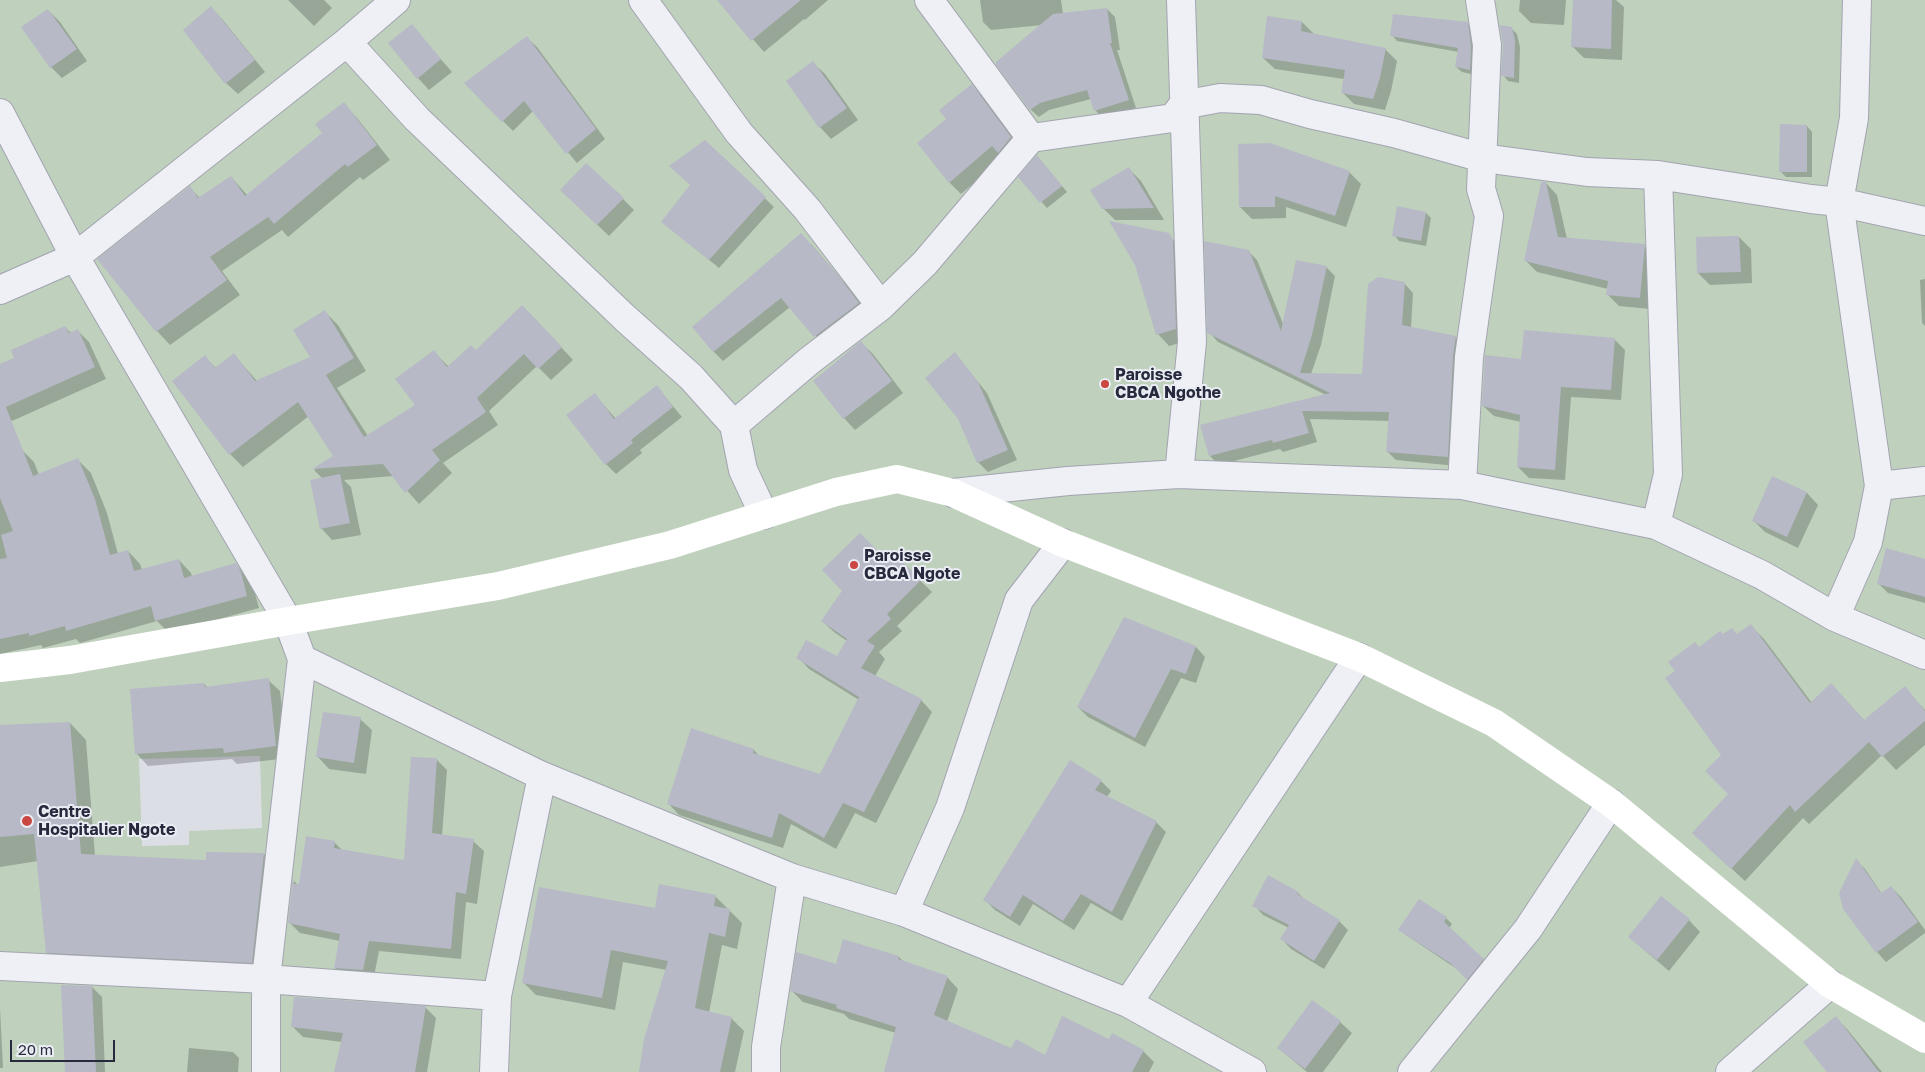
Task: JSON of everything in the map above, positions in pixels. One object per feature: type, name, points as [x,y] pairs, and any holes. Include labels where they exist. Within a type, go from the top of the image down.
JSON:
[{"type":"street","points":[[0,290],[75,257],[347,42],[396,0]]},
{"type":"street","points":[[643,0],[739,133],[807,209],[881,306]]},
{"type":"street","points":[[1179,474],[1192,342],[1181,0]]},
{"type":"street","points":[[1462,486],[1469,357],[1489,216],[1481,189],[1487,45],[1480,0]]},
{"type":"street","points":[[1835,617],[1868,542],[1879,486],[1839,202],[1854,118],[1857,0]]},
{"type":"street","points":[[934,2],[1031,138]]},
{"type":"street","points":[[347,42],[417,120],[625,318],[691,376],[734,425],[743,470],[764,515]]},
{"type":"street","points":[[734,425],[809,361],[881,306],[925,263],[1031,138],[1173,118],[1183,105],[1220,98],[1261,100],[1310,114],[1394,133],[1483,158],[1587,172],[1658,175],[1839,202],[1925,221]]},
{"type":"street","points":[[0,112],[75,257],[288,621],[302,659],[266,979],[266,1072]]},
{"type":"street","points":[[1656,525],[1668,474],[1658,175]]},
{"type":"street","points":[[953,493],[1068,481],[1179,474],[1462,486],[1656,525],[1762,575],[1835,617],[1925,655]]},
{"type":"street","points":[[0,668],[70,660],[498,586],[670,545],[836,492],[897,479],[953,493],[1063,543],[1359,657],[1494,723],[1612,804],[1830,984],[1925,1039]]},
{"type":"street","points":[[1879,486],[1925,481]]},
{"type":"street","points":[[904,912],[950,808],[1019,600],[1063,543]]},
{"type":"street","points":[[1128,1003],[1359,657]]},
{"type":"street","points":[[302,659],[542,776],[792,878],[904,912],[1128,1003],[1246,1070]]},
{"type":"street","points":[[494,1072],[497,996],[542,776]]},
{"type":"street","points":[[1412,1072],[1528,929],[1612,804]]},
{"type":"street","points":[[766,1072],[766,1046],[792,878]]},
{"type":"street","points":[[0,966],[266,979],[497,996]]},
{"type":"street","points":[[1730,1072],[1830,984]]},
{"type":"green space","points":[[0,0],[1925,0],[1925,1072],[0,1072]],"holes":[[[260,756],[262,828],[189,831],[189,845],[142,846],[139,759]]]},
{"type":"building","points":[[717,0],[801,0],[751,41]]},
{"type":"building","points":[[1573,0],[1612,0],[1611,49],[1571,47]]},
{"type":"building","points":[[211,6],[255,60],[225,84],[183,30]]},
{"type":"building","points":[[1107,8],[1112,43],[1110,43],[1129,100],[1094,111],[1087,90],[1040,103],[1030,110],[996,65],[996,62],[1053,14]]},
{"type":"building","points":[[48,9],[77,49],[50,68],[21,27]]},
{"type":"building","points":[[1393,14],[1468,22],[1471,46],[1470,70],[1455,67],[1458,48],[1390,36]]},
{"type":"building","points":[[1267,16],[1302,21],[1301,31],[1386,48],[1380,78],[1373,99],[1341,93],[1345,70],[1262,58]]},
{"type":"building","points":[[412,24],[441,59],[417,79],[388,43]]},
{"type":"building","points":[[1500,25],[1512,27],[1515,41],[1514,78],[1501,76],[1503,45]]},
{"type":"building","points":[[527,36],[596,129],[566,154],[524,101],[502,122],[464,83]]},
{"type":"building","points":[[813,61],[847,108],[819,128],[786,81]]},
{"type":"building","points":[[972,84],[1011,137],[998,153],[992,146],[949,183],[917,143],[946,119],[939,110]]},
{"type":"building","points":[[344,102],[377,145],[348,167],[345,164],[274,224],[268,217],[210,257],[227,280],[156,332],[97,259],[190,186],[198,198],[231,176],[245,196],[322,133],[315,124]]},
{"type":"building","points":[[1780,124],[1807,125],[1807,172],[1779,172]]},
{"type":"building","points":[[705,140],[766,197],[709,260],[661,222],[690,185],[669,166]]},
{"type":"building","points":[[1270,143],[1350,171],[1335,216],[1275,196],[1275,207],[1239,207],[1238,144]]},
{"type":"building","points":[[1037,155],[1062,186],[1040,203],[1018,177]]},
{"type":"building","points":[[586,163],[624,198],[597,225],[560,190]]},
{"type":"building","points":[[1129,167],[1154,208],[1102,209],[1090,190]]},
{"type":"building","points":[[1541,182],[1546,182],[1558,237],[1645,244],[1640,298],[1606,295],[1608,281],[1524,261]]},
{"type":"building","points":[[1397,206],[1426,212],[1421,241],[1392,236]]},
{"type":"building","points":[[1109,221],[1169,233],[1173,240],[1176,329],[1156,335],[1135,265]]},
{"type":"building","points":[[801,233],[837,274],[859,303],[814,337],[781,298],[713,352],[692,327]]},
{"type":"building","points":[[1739,236],[1741,272],[1697,273],[1696,237]]},
{"type":"building","points":[[1204,241],[1249,250],[1281,331],[1296,260],[1327,266],[1312,335],[1300,373],[1362,374],[1368,284],[1378,277],[1405,282],[1402,325],[1456,336],[1453,356],[1448,457],[1386,452],[1389,412],[1302,411],[1309,433],[1273,443],[1272,440],[1209,456],[1200,425],[1330,393],[1207,333]]},
{"type":"building","points":[[522,305],[562,347],[538,369],[524,354],[477,398],[486,412],[432,450],[440,460],[405,493],[383,464],[312,469],[333,456],[298,402],[229,455],[172,381],[205,355],[215,368],[234,353],[255,381],[310,357],[293,330],[325,310],[354,358],[326,375],[364,437],[415,405],[395,379],[434,350],[447,367],[471,345],[476,350]]},
{"type":"building","points":[[65,326],[69,333],[78,329],[95,367],[6,407],[33,476],[78,458],[95,499],[110,555],[128,550],[134,571],[179,559],[184,578],[236,563],[241,572],[247,596],[155,621],[151,606],[66,631],[65,626],[29,636],[29,633],[0,639],[0,559],[7,558],[1,535],[13,531],[0,498],[0,364],[14,358],[11,350]]},
{"type":"building","points":[[1524,330],[1615,338],[1611,390],[1561,387],[1555,470],[1517,467],[1520,415],[1482,406],[1485,355],[1521,359]]},
{"type":"building","points":[[861,341],[892,381],[843,419],[813,381]]},
{"type":"building","points":[[955,352],[978,382],[1008,450],[977,463],[958,419],[925,378]]},
{"type":"building","points":[[657,385],[673,407],[631,440],[633,443],[605,465],[566,415],[595,393],[614,419]]},
{"type":"building","points":[[340,474],[350,523],[320,529],[310,480]]},
{"type":"building","points":[[1772,476],[1807,492],[1787,537],[1752,521]]},
{"type":"building","points":[[860,533],[889,562],[896,555],[921,580],[887,614],[891,619],[867,641],[875,646],[861,668],[922,699],[864,812],[843,803],[824,838],[779,813],[772,838],[667,804],[691,728],[754,749],[753,753],[820,774],[859,697],[796,658],[806,640],[837,656],[847,639],[821,621],[842,591],[822,570]]},
{"type":"building","points":[[1886,548],[1925,559],[1925,597],[1877,584]]},
{"type":"building","points":[[1124,617],[1196,646],[1186,674],[1171,669],[1135,738],[1077,707]]},
{"type":"building","points":[[1751,624],[1810,703],[1831,683],[1864,720],[1905,686],[1925,711],[1925,721],[1882,757],[1869,742],[1795,812],[1790,805],[1731,869],[1692,833],[1728,794],[1705,771],[1721,755],[1665,678],[1675,671],[1668,662],[1695,642],[1699,647],[1720,631],[1723,634],[1732,628],[1737,634]]},
{"type":"building","points":[[269,678],[276,746],[224,753],[223,748],[135,754],[130,689],[204,683],[205,687]]},
{"type":"building","points":[[323,712],[361,717],[354,763],[316,757]]},
{"type":"building","points":[[70,722],[81,854],[206,860],[206,852],[264,853],[252,963],[46,953],[34,834],[0,837],[0,725]]},
{"type":"building","points":[[411,757],[437,758],[432,833],[474,839],[466,894],[456,892],[451,949],[369,941],[363,970],[334,968],[340,934],[288,923],[293,878],[294,884],[299,884],[306,836],[335,841],[334,848],[404,860]]},
{"type":"building","points":[[1070,760],[1102,780],[1095,790],[1157,821],[1112,912],[1081,894],[1063,921],[1023,895],[1010,917],[983,900]]},
{"type":"building","points":[[1856,858],[1881,893],[1891,886],[1918,922],[1876,953],[1843,909],[1839,893]]},
{"type":"building","points":[[1268,875],[1299,892],[1297,894],[1340,920],[1314,961],[1280,939],[1289,925],[1252,906]]},
{"type":"building","points":[[659,884],[716,895],[714,906],[730,909],[725,937],[709,933],[695,1008],[732,1017],[720,1072],[639,1072],[644,1039],[668,961],[611,950],[602,998],[522,983],[539,887],[655,908]]},
{"type":"building","points":[[1661,896],[1690,919],[1657,960],[1628,937]]},
{"type":"building","points":[[1419,899],[1447,917],[1444,922],[1484,959],[1467,980],[1450,963],[1398,930]]},
{"type":"building","points":[[843,939],[899,956],[898,959],[948,976],[934,1015],[1011,1048],[1016,1039],[1045,1055],[1062,1016],[1109,1039],[1112,1033],[1144,1050],[1132,1072],[884,1072],[896,1027],[836,1008],[837,1005],[790,991],[796,952],[836,964]]},
{"type":"building","points":[[61,985],[92,986],[96,1072],[65,1072]]},
{"type":"building","points":[[294,997],[426,1006],[415,1072],[334,1072],[343,1033],[291,1027]]},
{"type":"building","points":[[1312,1000],[1341,1021],[1305,1069],[1277,1048]]},
{"type":"building","points":[[1836,1016],[1879,1072],[1827,1072],[1803,1042]]},
{"type":"place","name":"Paroisse CBCA Ngothe","points":[[1105,384]]},
{"type":"place","name":"Paroisse CBCA Ngote","points":[[854,565]]},
{"type":"place","name":"Centre Hospitalier Ngote","points":[[27,821]]}]
